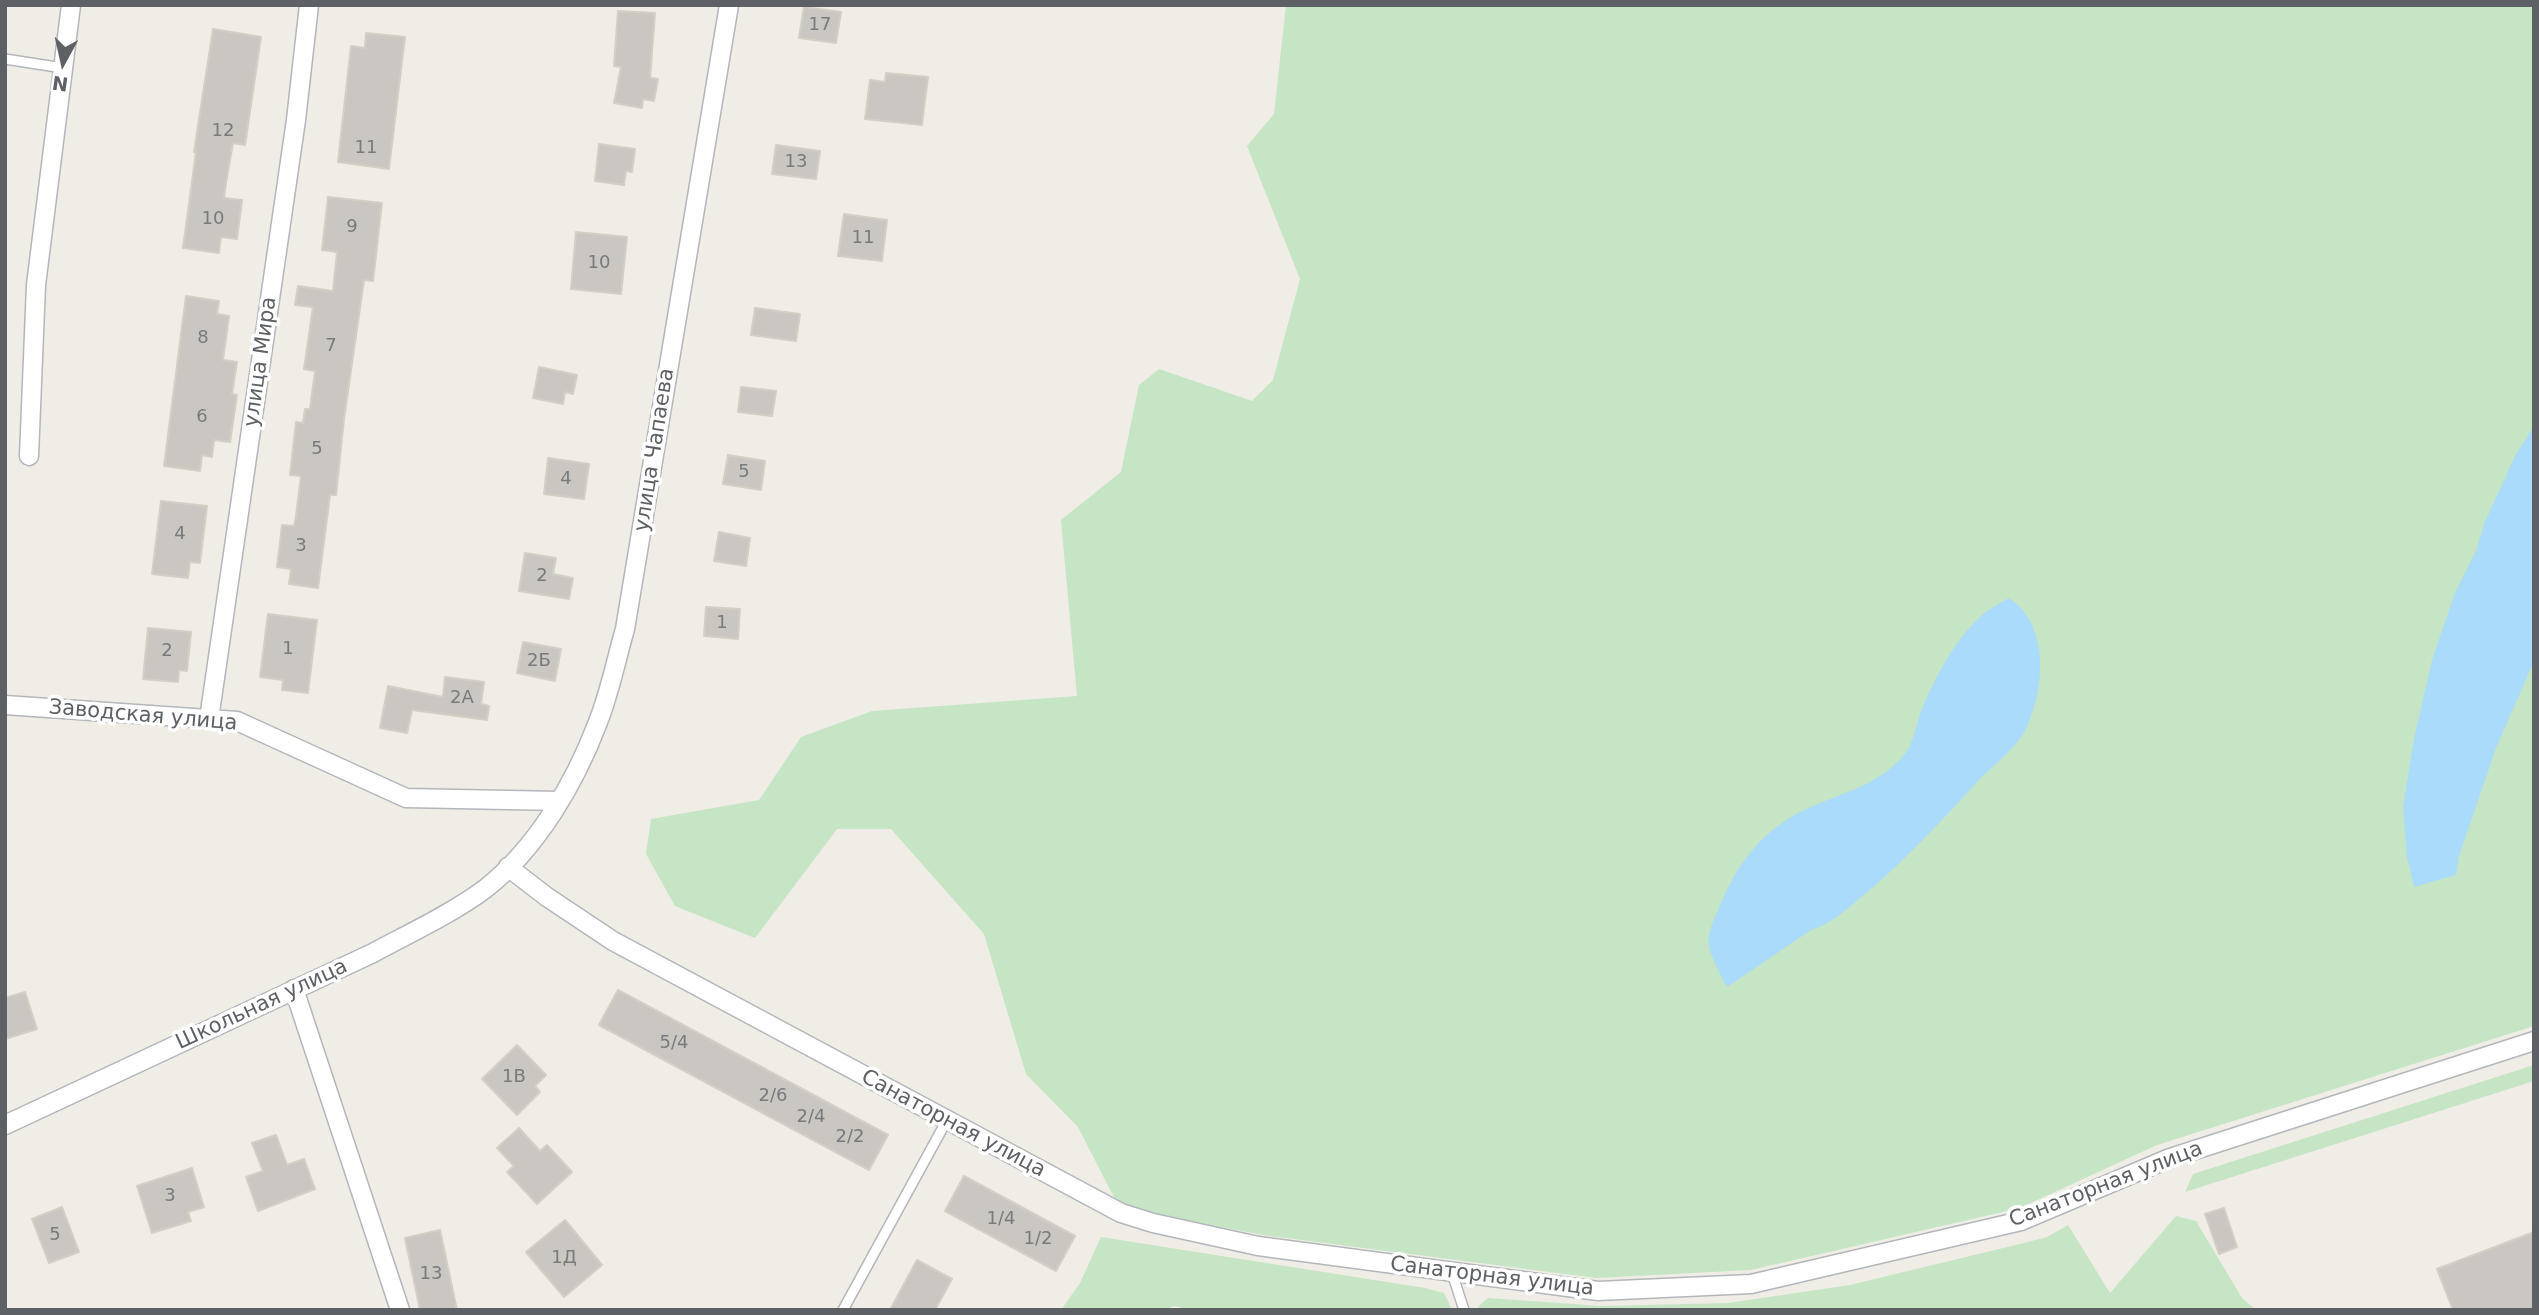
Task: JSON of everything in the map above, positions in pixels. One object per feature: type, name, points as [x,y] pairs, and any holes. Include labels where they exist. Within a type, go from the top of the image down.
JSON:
[{"type":"street","points":[[29,456],[36,285],[71,5]]},
{"type":"street","name":"улица Мира","points":[[209,719],[296,120],[309,5]]},
{"type":"street","name":"улица Чапаева","points":[[508,867],[559,801],[598,721],[625,629],[729,5]]},
{"type":"street","name":"Заводская улица","points":[[5,705],[237,721],[405,798],[559,801]]},
{"type":"street","name":"Школьная улица","points":[[5,1125],[373,953],[484,889],[508,867]]},
{"type":"street","name":"Санаторная улица","points":[[508,867],[568,912],[613,941],[1093,1199],[1134,1218],[1258,1246],[1598,1291],[1751,1284],[2021,1221],[2169,1158],[2534,1041]]},
{"type":"street","points":[[294,989],[400,1310]]},
{"type":"lane","points":[[5,59],[63,68]]},
{"type":"lane","points":[[843,1310],[947,1120]]},
{"type":"lane","points":[[1451,1272],[1464,1310]]},
{"type":"green space","points":[[1286,5],[2534,5],[2534,1026],[2157,1145],[2020,1208],[1751,1270],[1596,1278],[1263,1235],[1119,1207],[1078,1127],[1026,1074],[984,934],[891,829],[837,829],[755,938],[675,906],[646,854],[651,819],[759,800],[801,737],[872,711],[1077,696],[1061,520],[1121,472],[1139,385],[1159,369],[1252,401],[1273,380],[1300,279],[1247,146],[1274,114]]},
{"type":"green space","points":[[2534,1065],[2534,1081],[2185,1192],[2193,1174]]},
{"type":"green space","points":[[2176,1216],[2196,1221],[2242,1298],[2256,1310],[1478,1310],[1488,1298],[1601,1306],[1728,1303],[1850,1285],[2047,1237],[2068,1225],[2110,1293]]},
{"type":"green space","points":[[1101,1237],[1425,1288],[1444,1293],[1452,1310],[1192,1310],[1174,1306],[1164,1310],[1061,1310],[1080,1283]]},
{"type":"water","points":[[2534,426],[2534,661],[2496,748],[2459,856],[2456,875],[2414,887],[2407,857],[2403,807],[2414,739],[2432,660],[2455,593],[2476,551],[2484,524],[2515,456]]},
{"type":"water","points":[[2009,598],[2023,610],[2032,625],[2038,642],[2040,661],[2036,699],[2020,739],[1906,856],[1853,904],[1727,987],[1713,959],[1709,941],[1725,894],[1741,865],[1760,841],[1784,822],[1813,806],[1874,780],[1896,764],[1908,749],[1927,698],[1953,649],[1981,616]]},
{"type":"building","points":[[804,7],[841,12],[836,43],[799,38]]},
{"type":"building","points":[[618,11],[655,13],[650,78],[658,79],[654,101],[643,99],[642,108],[614,103],[621,67],[614,66]]},
{"type":"building","points":[[213,29],[261,37],[245,145],[233,143],[224,198],[242,200],[237,239],[221,237],[219,253],[183,248],[194,152]]},
{"type":"building","points":[[366,33],[405,37],[389,169],[338,162],[351,46],[365,48]]},
{"type":"building","points":[[886,73],[928,77],[922,125],[865,119],[870,80],[885,82]]},
{"type":"building","points":[[599,144],[635,149],[632,172],[626,171],[624,185],[595,181]]},
{"type":"building","points":[[776,145],[820,151],[816,179],[772,174]]},
{"type":"building","points":[[328,197],[382,203],[373,281],[364,280],[336,495],[330,495],[318,588],[289,584],[291,569],[277,567],[282,525],[294,526],[296,516],[301,476],[290,475],[296,422],[303,423],[305,409],[310,409],[315,371],[304,369],[313,307],[295,305],[298,286],[333,291],[337,252],[322,250]]},
{"type":"building","points":[[844,214],[887,220],[882,261],[838,256]]},
{"type":"building","points":[[576,232],[627,237],[621,294],[571,289]]},
{"type":"building","points":[[186,296],[219,301],[217,314],[229,316],[223,360],[237,362],[232,394],[237,395],[230,442],[214,440],[212,457],[202,455],[200,471],[164,466]]},
{"type":"building","points":[[755,308],[800,314],[796,341],[751,335]]},
{"type":"building","points":[[539,367],[577,375],[573,394],[565,392],[563,404],[533,398]]},
{"type":"building","points":[[741,387],[776,391],[772,416],[738,412]]},
{"type":"building","points":[[728,455],[765,461],[761,490],[723,484]]},
{"type":"building","points":[[548,458],[589,464],[584,499],[544,494]]},
{"type":"building","points":[[161,501],[207,506],[200,563],[190,562],[188,578],[152,574]]},
{"type":"building","points":[[719,532],[750,538],[746,566],[714,561]]},
{"type":"building","points":[[525,553],[556,558],[553,574],[573,578],[569,599],[519,591]]},
{"type":"building","points":[[706,607],[740,609],[738,639],[704,636]]},
{"type":"building","points":[[268,614],[317,620],[308,693],[282,690],[283,680],[260,677]]},
{"type":"building","points":[[148,628],[191,632],[187,671],[179,670],[178,682],[143,679]]},
{"type":"building","points":[[523,642],[561,649],[555,681],[517,673]]},
{"type":"building","points":[[445,677],[484,682],[481,704],[489,706],[487,720],[412,710],[407,733],[380,728],[388,686],[443,697]]},
{"type":"building","points":[[618,990],[888,1135],[869,1170],[599,1025]]},
{"type":"building","points":[[25,992],[37,1029],[5,1039],[5,998]]},
{"type":"building","points":[[517,1045],[546,1075],[535,1086],[540,1092],[517,1115],[482,1079]]},
{"type":"building","points":[[519,1128],[540,1151],[547,1145],[572,1172],[537,1204],[507,1172],[514,1166],[497,1148]]},
{"type":"building","points":[[276,1135],[287,1165],[304,1159],[315,1189],[258,1211],[246,1177],[263,1171],[252,1143]]},
{"type":"building","points":[[192,1168],[204,1207],[188,1212],[191,1221],[152,1233],[137,1186]]},
{"type":"building","points":[[964,1176],[1075,1236],[1056,1271],[945,1211]]},
{"type":"building","points":[[62,1207],[79,1252],[49,1263],[32,1219]]},
{"type":"building","points":[[2224,1208],[2237,1247],[2219,1254],[2205,1214]]},
{"type":"building","points":[[565,1220],[602,1265],[564,1297],[526,1252]]},
{"type":"building","points":[[440,1230],[457,1310],[420,1310],[405,1238]]},
{"type":"building","points":[[2534,1232],[2534,1310],[2453,1310],[2437,1269]]},
{"type":"building","points":[[917,1260],[952,1279],[935,1310],[890,1310]]}]
